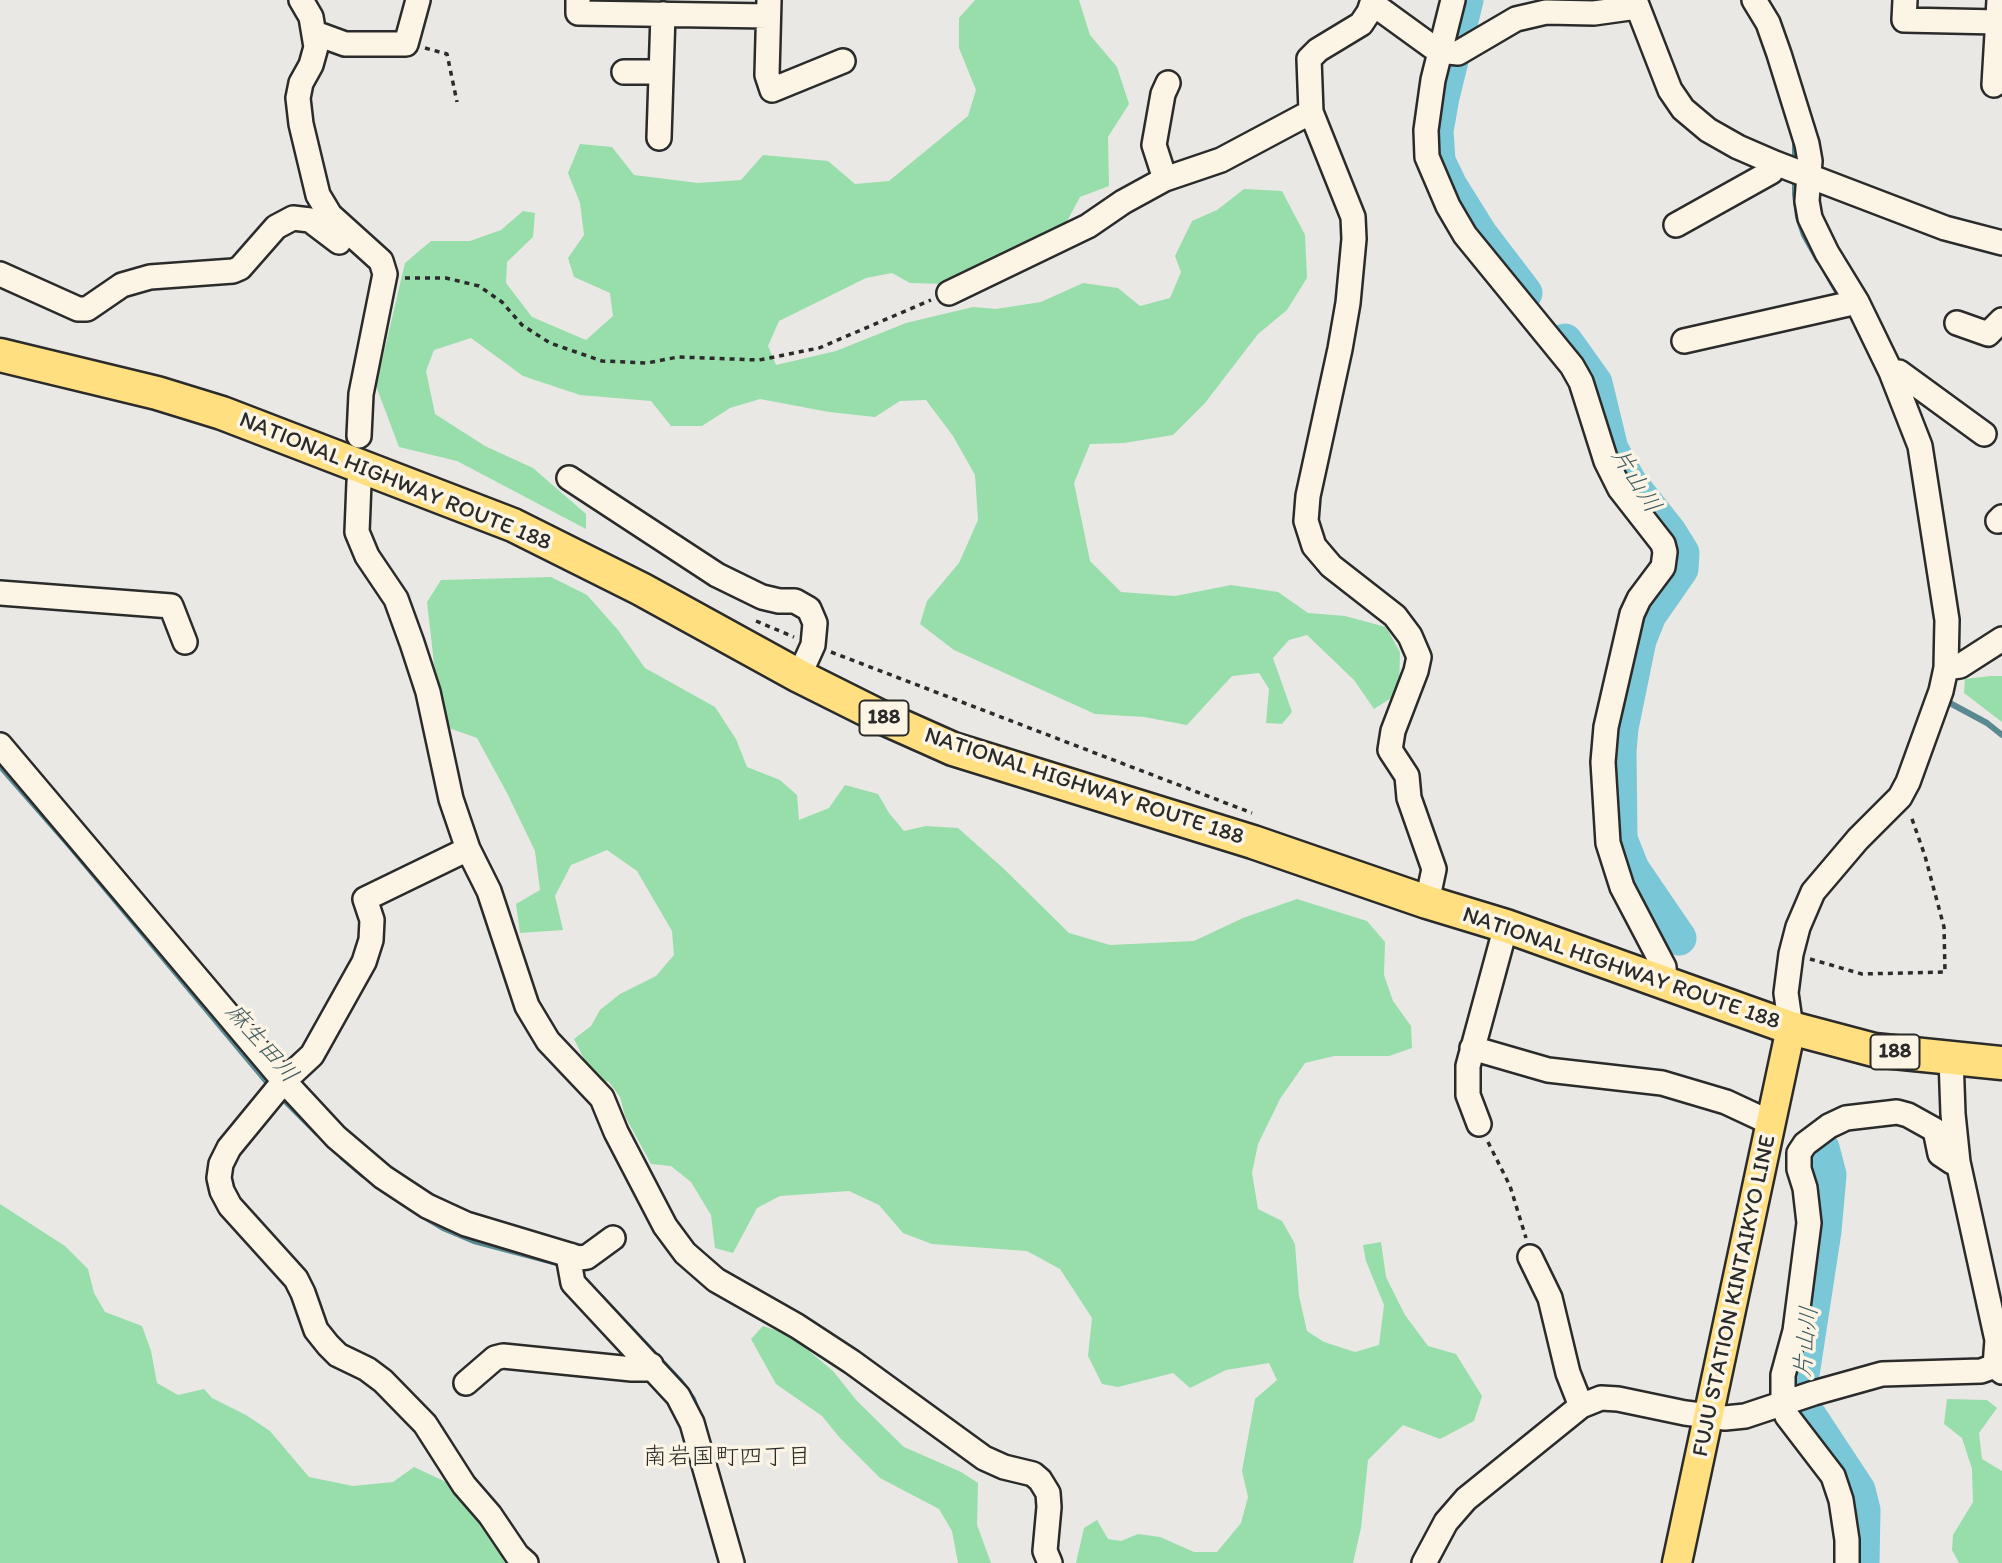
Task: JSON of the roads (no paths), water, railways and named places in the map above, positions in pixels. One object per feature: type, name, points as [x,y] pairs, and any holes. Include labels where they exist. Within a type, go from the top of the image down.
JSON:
[{"type":"highway","name":"NATIONAL HIGHWAY ROUTE 188","points":[[0,355],[157,393],[222,413],[513,525],[641,589],[799,676],[953,749],[1254,842],[1427,902],[1506,926],[1791,1028],[1874,1050],[2002,1063]]},
{"type":"main road","name":"FUJU STATION KINTAIKYO LINE","points":[[1677,1563],[1791,1028]]},
{"type":"street","points":[[301,0],[311,17],[316,47],[311,65],[301,83],[298,98],[301,124],[318,195],[330,215],[381,261],[384,280],[363,382],[359,436]]},
{"type":"street","points":[[314,33],[345,44],[406,44],[418,0]]},
{"type":"street","points":[[578,0],[578,13],[663,14],[768,8],[767,75],[772,90],[843,61]]},
{"type":"street","points":[[1453,0],[1447,52],[1426,130],[1427,157],[1448,206],[1465,235],[1572,366],[1580,382],[1606,461],[1620,489],[1663,544],[1665,552],[1663,567],[1639,599],[1632,614],[1606,727],[1603,762],[1608,842],[1622,887],[1664,967],[1665,983]]},
{"type":"street","points":[[1754,0],[1768,23],[1807,145],[1810,161],[1807,201],[1810,218],[1827,253],[1857,302],[1891,372],[1920,446],[1947,620],[1946,668],[1941,691],[1900,797],[1858,839],[1813,892],[1798,927],[1786,993],[1791,1028]]},
{"type":"street","points":[[1905,0],[1904,20],[1998,11],[1994,85]]},
{"type":"street","points":[[1427,902],[1434,869],[1409,798],[1407,776],[1390,750],[1393,731],[1419,657],[1410,636],[1395,616],[1331,566],[1314,546],[1306,521],[1308,496],[1348,303],[1354,239],[1353,217],[1311,112],[1309,60],[1318,50],[1361,24],[1373,2],[1447,52]]},
{"type":"street","points":[[1447,52],[1516,19],[1546,12],[1594,13],[1636,3],[1670,90],[1683,109],[1708,131],[1738,147],[1808,176],[1945,228],[2002,243]]},
{"type":"street","points":[[659,138],[663,14]]},
{"type":"street","points":[[624,72],[661,72]]},
{"type":"street","points":[[1165,179],[1154,145],[1163,94],[1168,83]]},
{"type":"street","points":[[949,293],[1088,226],[1123,202],[1165,179],[1221,160],[1311,112]]},
{"type":"street","points":[[1676,225],[1771,173],[1775,163]]},
{"type":"street","points":[[0,274],[78,309],[87,309],[122,285],[150,277],[200,272],[221,274],[240,268],[276,227],[293,218],[310,220],[332,235],[384,280]]},
{"type":"street","points":[[1684,341],[1857,302]]},
{"type":"street","points":[[1957,323],[1988,334],[2002,320]]},
{"type":"street","points":[[1891,372],[1899,372],[1984,434]]},
{"type":"street","points":[[569,478],[718,575],[762,597],[795,601],[809,609],[815,623],[813,645],[799,676]]},
{"type":"street","points":[[359,482],[357,532],[367,556],[396,599],[412,643],[428,692],[451,799],[468,849],[489,891],[527,1006],[548,1041],[602,1098],[616,1132],[665,1226],[685,1253],[716,1280],[797,1326],[852,1362],[984,1458],[1004,1468],[1033,1474],[1040,1480],[1048,1493],[1045,1551],[1050,1563]]},
{"type":"street","points":[[0,593],[171,606],[185,642]]},
{"type":"street","points":[[1946,668],[1961,666],[2002,639]]},
{"type":"street","points":[[0,745],[157,934],[284,1081],[336,1137],[383,1177],[427,1206],[467,1224],[570,1255],[587,1257],[613,1238]]},
{"type":"street","points":[[468,849],[365,898],[372,920],[372,940],[364,962],[312,1055],[284,1081],[229,1148],[221,1164],[219,1178],[230,1206],[296,1279],[316,1330],[338,1355],[367,1368],[383,1381],[425,1424],[464,1485],[526,1563]]},
{"type":"street","points":[[1479,1124],[1468,1095],[1468,1066],[1506,926]]},
{"type":"street","points":[[1472,1048],[1548,1070],[1662,1083],[1726,1102],[1771,1123]]},
{"type":"street","points":[[1424,1563],[1446,1522],[1466,1499],[1581,1406],[1601,1398],[1725,1418],[1745,1416],[1882,1374],[1998,1369],[1997,1340],[1958,1162],[1951,1058]]},
{"type":"street","points":[[1797,1398],[1783,1375],[1795,1331],[1809,1223],[1805,1188],[1799,1169],[1800,1153],[1805,1144],[1829,1126],[1846,1118],[1897,1112],[1935,1130],[1940,1154],[1952,1162],[1958,1162]]},
{"type":"street","points":[[570,1255],[573,1283],[678,1396],[692,1423],[732,1563]]},
{"type":"street","points":[[1530,1258],[1550,1298],[1569,1373],[1581,1406]]},
{"type":"street","points":[[466,1382],[495,1358],[503,1356],[632,1369],[648,1368],[651,1364]]},
{"type":"street","points":[[1797,1398],[1787,1416],[1833,1476],[1841,1500],[1847,1540],[1847,1563]]},
{"type":"waterway","name":"片山川","points":[[1466,0],[1436,131],[1438,161],[1480,234],[1525,293]]},
{"type":"waterway","points":[[1795,139],[1795,194],[1798,217],[1804,235],[1818,260]]},
{"type":"waterway","points":[[1826,272],[1841,299]]},
{"type":"waterway","name":"片山川","points":[[1565,341],[1595,383],[1611,449],[1629,482],[1669,532],[1682,553],[1681,569],[1649,615],[1639,640],[1621,728],[1619,751],[1620,839],[1632,869],[1679,938]]},
{"type":"waterway","points":[[1946,698],[1948,702],[1987,723],[2002,735]]},
{"type":"waterway","name":"麻生田川","points":[[0,766],[272,1088]]},
{"type":"waterway","name":"麻生田川","points":[[280,1096],[317,1133]]},
{"type":"waterway","name":"片山川","points":[[1822,1148],[1829,1175],[1824,1231],[1801,1381],[1804,1408],[1858,1490],[1863,1510],[1862,1563]]},
{"type":"waterway","name":"麻生田川","points":[[342,1157],[363,1175]]},
{"type":"waterway","name":"麻生田川","points":[[421,1215],[474,1241],[557,1263]]},
{"type":"waterway","name":"麻生田川","points":[[601,1297],[680,1381],[693,1399],[697,1411]]},
{"type":"district","name":"南岩国町四丁目","points":[[727,1458]]}]
